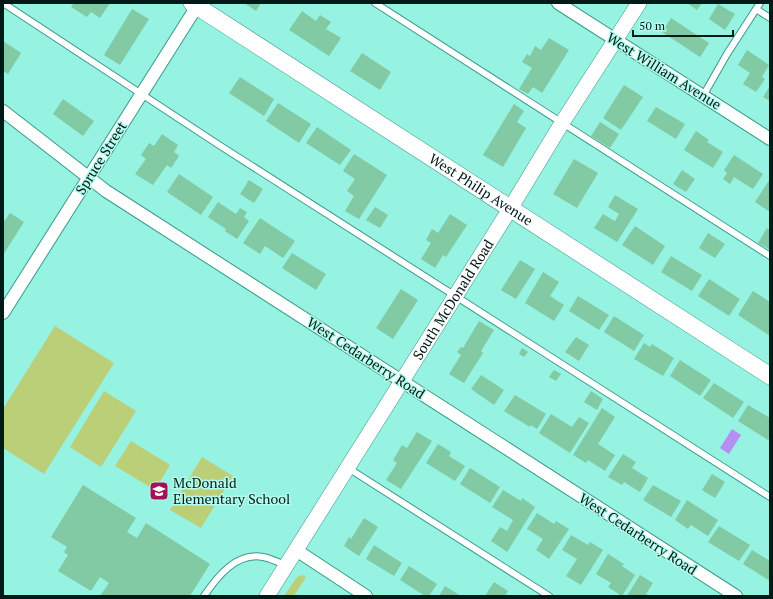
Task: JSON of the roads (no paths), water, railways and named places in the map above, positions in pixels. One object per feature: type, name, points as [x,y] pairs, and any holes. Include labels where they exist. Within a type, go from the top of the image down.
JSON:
[{"type":"main road","name":"West Philip Avenue","points":[[196,4],[510,209],[770,376]]},
{"type":"street","name":"West William Avenue","points":[[558,3],[615,41],[770,139]]},
{"type":"street","name":"South McDonald Road","points":[[267,596],[456,296],[562,123],[639,3]]},
{"type":"street","name":"Spruce Street","points":[[3,313],[142,93],[196,4]]},
{"type":"street","name":"West Cedarberry Road","points":[[3,111],[88,178],[402,382],[736,596]]},
{"type":"street","points":[[296,550],[366,596]]},
{"type":"lane","points":[[3,3],[770,497]]},
{"type":"lane","points":[[703,96],[727,54],[760,3]]},
{"type":"lane","points":[[379,4],[770,256]]},
{"type":"lane","points":[[756,9],[770,18]]},
{"type":"lane","points":[[348,468],[549,596]]},
{"type":"lane","points":[[204,596],[216,578],[231,565],[247,557],[263,557],[286,565]]},
{"type":"place","name":"McDonald Elementary School","points":[[159,491]]}]
